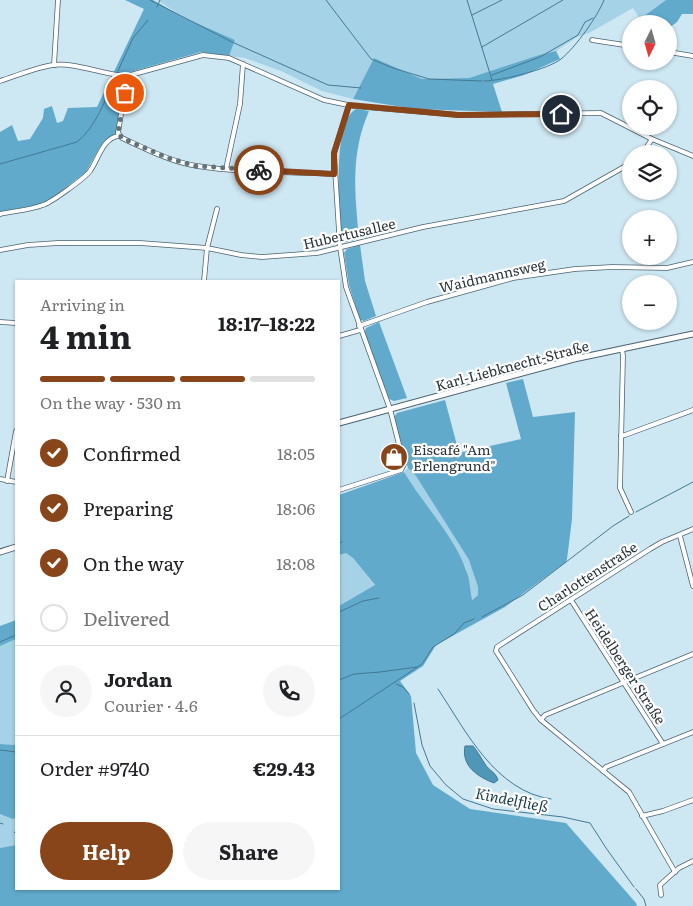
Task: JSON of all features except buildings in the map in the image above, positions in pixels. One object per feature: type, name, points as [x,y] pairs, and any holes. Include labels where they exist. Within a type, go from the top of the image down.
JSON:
[{"type":"street","points":[[54,65],[58,0]]},
{"type":"street","points":[[592,40],[622,45]]},
{"type":"street","points":[[678,54],[693,56]]},
{"type":"street","points":[[0,81],[54,65],[79,67],[120,77],[203,55],[228,58],[324,100],[349,105],[458,115],[601,113],[652,139],[693,156]]},
{"type":"street","points":[[226,169],[240,104],[243,64]]},
{"type":"street","points":[[119,136],[118,129],[127,76]]},
{"type":"street","points":[[340,490],[403,469],[404,464],[390,409],[359,328],[346,287],[340,247],[334,153],[349,105]]},
{"type":"street","points":[[0,214],[43,205],[62,193],[90,172],[107,143],[113,137],[119,136],[149,150],[196,166],[334,174]]},
{"type":"street","points":[[648,145],[652,139]]},
{"type":"street","name":"Hubertusallee","points":[[0,250],[28,245],[58,243],[140,243],[207,248],[241,255],[285,257],[318,253],[423,227],[564,201],[622,168]]},
{"type":"street","points":[[204,280],[207,248],[217,208]]},
{"type":"street","name":"Waidmannsweg","points":[[340,336],[427,302],[513,278],[575,268],[667,268],[693,262]]},
{"type":"street","points":[[0,322],[15,323]]},
{"type":"street","name":"Karl-Liebknecht-Straße","points":[[340,423],[574,359],[693,334]]},
{"type":"street","points":[[622,349],[620,488],[631,512]]},
{"type":"street","points":[[621,436],[693,410]]},
{"type":"street","points":[[8,481],[15,437]]},
{"type":"street","points":[[0,479],[15,482]]},
{"type":"street","name":"Charlottenstraße","points":[[541,720],[496,653],[497,647],[650,549],[693,529]]},
{"type":"street","points":[[680,536],[693,582]]},
{"type":"street","points":[[0,552],[15,546]]},
{"type":"street","name":"Heidelberger Straße","points":[[570,600],[662,744]]},
{"type":"street","points":[[675,872],[629,792],[541,720],[545,715],[693,654]]},
{"type":"street","points":[[603,771],[606,767],[693,732]]},
{"type":"street","points":[[642,816],[663,811],[693,800]]},
{"type":"street","points":[[662,895],[660,885],[675,872],[693,861]]},
{"type":"shaded area","points":[[125,0],[153,0],[185,18],[235,40],[229,56],[201,52],[123,74],[123,92],[116,133],[100,147],[86,172],[50,200],[41,204],[0,212],[0,132],[12,125],[18,141],[30,139],[43,118],[44,109],[52,106],[57,123],[63,121],[68,108],[97,107],[144,9]]},
{"type":"shaded area","points":[[157,0],[666,0],[645,15],[637,15],[633,8],[589,33],[577,37],[556,51],[469,78],[422,79],[374,58],[353,99],[322,91],[281,71],[245,58],[229,56],[235,40],[185,18]]},
{"type":"shaded area","points":[[666,0],[693,0],[693,14],[682,14],[678,20],[678,15],[645,15]]},
{"type":"shaded area","points":[[556,51],[560,59],[524,75],[493,84],[502,112],[415,109],[353,99],[374,58],[422,79],[469,78]]},
{"type":"shaded area","points":[[356,109],[369,111],[363,127],[356,158],[355,189],[359,239],[346,242],[342,240],[340,211],[340,150],[343,131],[348,117]]},
{"type":"shaded area","points":[[360,245],[365,281],[376,316],[364,321],[360,320],[349,285],[344,253],[347,249]]},
{"type":"shaded area","points":[[379,322],[407,398],[394,401],[389,399],[364,333],[366,328]]},
{"type":"shaded area","points":[[523,379],[533,417],[575,412],[572,519],[567,559],[566,562],[505,607],[436,645],[423,666],[400,681],[411,696],[416,753],[433,785],[470,809],[566,823],[637,906],[0,906],[0,848],[15,845],[15,890],[340,890],[340,605],[375,585],[353,558],[346,553],[340,555],[340,495],[404,472],[461,558],[468,577],[472,600],[478,595],[478,587],[469,560],[416,476],[408,468],[394,417],[397,413],[445,400],[459,453],[521,439],[506,383]]},
{"type":"shaded area","points":[[408,468],[416,476],[469,560],[478,587],[478,595],[471,600],[466,568],[451,540],[416,494],[404,472]]},
{"type":"shaded area","points":[[346,553],[353,558],[375,586],[340,605],[340,554]]},
{"type":"shaded area","points":[[15,620],[15,639],[0,646],[0,626]]},
{"type":"shaded area","points":[[15,639],[15,745],[0,744],[0,646]]},
{"type":"shaded area","points":[[0,744],[15,745],[15,818],[12,819],[0,814]]},
{"type":"shaded area","points":[[465,746],[473,746],[498,780],[494,783],[482,778],[472,770],[464,753]]},
{"type":"shaded area","points":[[0,814],[11,819],[15,818],[15,845],[0,848]]},
{"type":"waterway","points":[[150,0],[232,42],[328,85],[361,88]]},
{"type":"waterway","name":"Kindelfließ","points":[[157,7],[160,0]]},
{"type":"waterway","points":[[326,0],[371,59],[429,79],[482,81]]},
{"type":"waterway","points":[[467,0],[492,80]]},
{"type":"waterway","points":[[472,15],[502,0]]},
{"type":"waterway","points":[[482,47],[563,0]]},
{"type":"waterway","points":[[484,81],[524,74],[546,67],[561,59],[586,31],[604,0]]},
{"type":"waterway","points":[[492,75],[540,57],[578,35],[585,22],[593,18]]},
{"type":"waterway","name":"Kindelfließ","points":[[118,71],[133,38],[148,20],[146,22]]},
{"type":"waterway","name":"Kindelfließ","points":[[0,164],[77,142],[95,121],[115,78]]},
{"type":"waterway","points":[[636,512],[693,482]]},
{"type":"waterway","points":[[482,617],[523,595],[613,526],[629,516]]},
{"type":"waterway","points":[[340,612],[363,601],[379,598]]},
{"type":"waterway","name":"Kindelfließ","points":[[340,718],[422,664],[433,647],[454,634],[464,623],[474,619]]},
{"type":"waterway","points":[[0,642],[15,635]]},
{"type":"waterway","points":[[340,680],[354,674],[417,667]]},
{"type":"waterway","points":[[396,684],[403,687],[409,694]]},
{"type":"waterway","name":"Kindelfließ","points":[[438,689],[471,740],[498,772],[531,794],[551,799]]},
{"type":"waterway","name":"Kindelfließ","points":[[414,703],[422,745],[430,766],[446,785],[463,799],[493,809],[563,817],[590,823],[634,887]]},
{"type":"waterway","points":[[0,750],[15,752]]},
{"type":"waterway","name":"Kindelfließ","points":[[636,889],[644,899],[646,906]]},
{"type":"way so far","points":[[125,93],[118,133],[122,138],[168,158],[196,166],[259,170]]},
{"type":"place","name":"Eiscafé \"Am Erlengrund\"","points":[[394,457]]},
{"type":"route","points":[[259,170],[334,174],[334,153],[349,105],[458,115],[561,114]]}]
